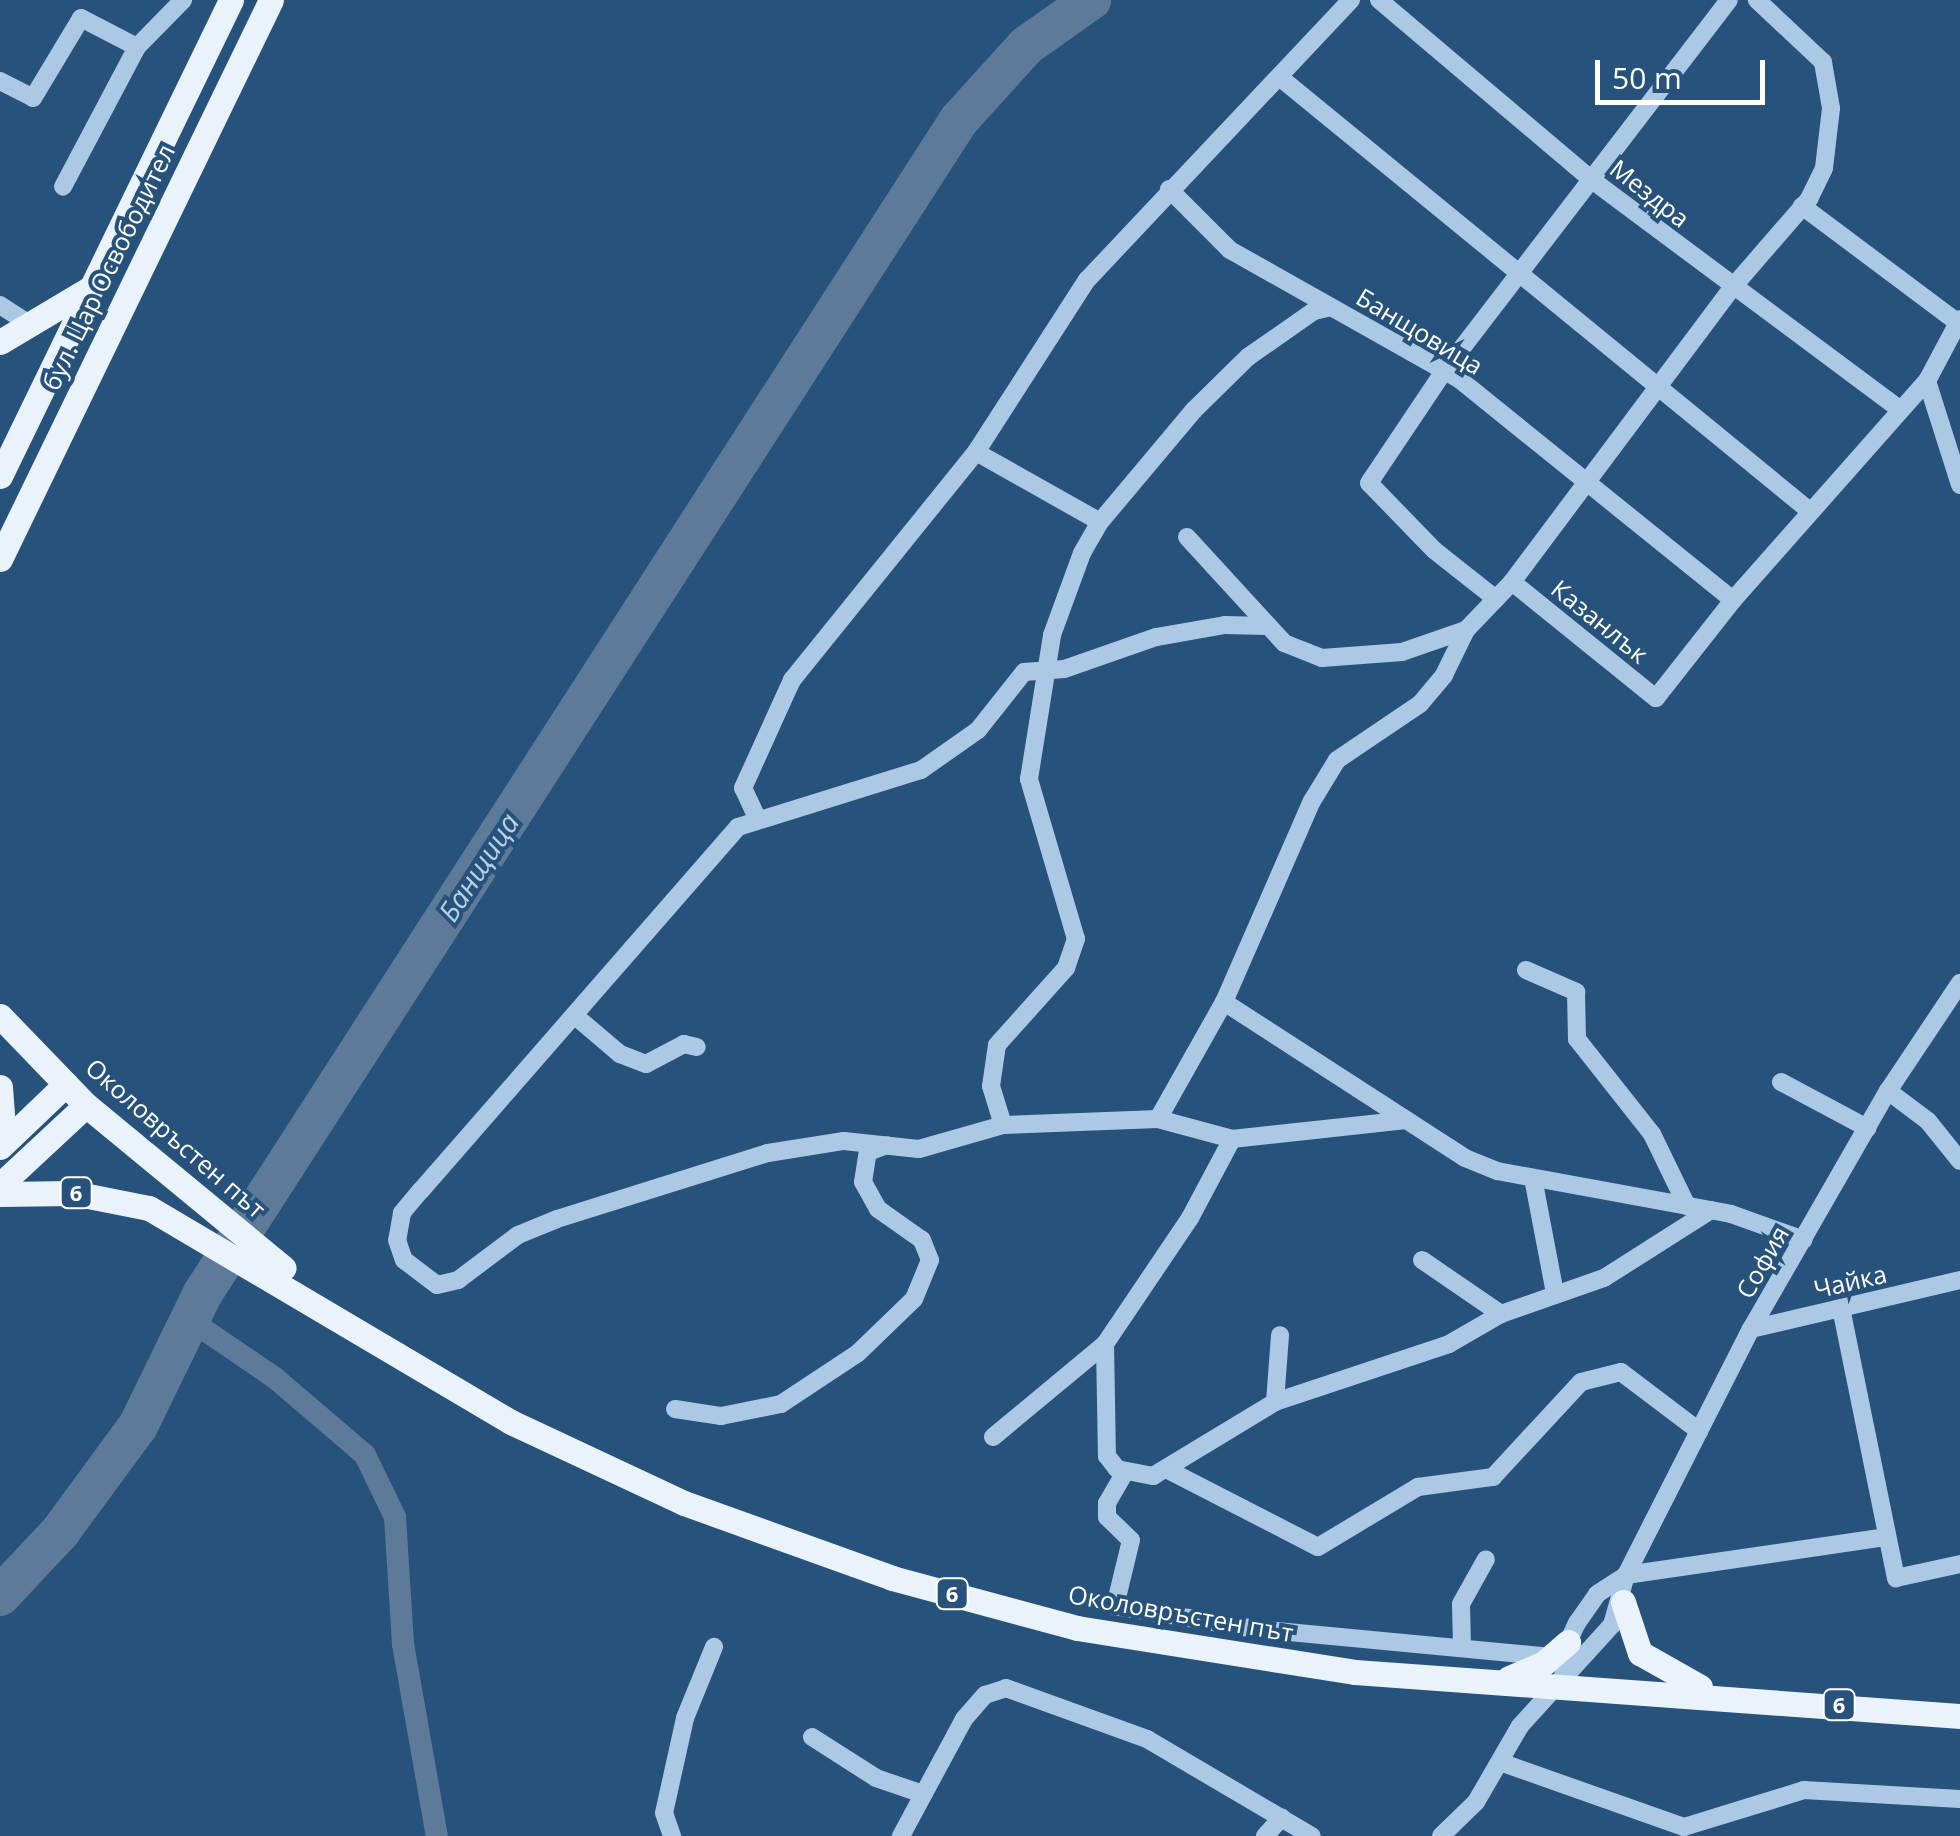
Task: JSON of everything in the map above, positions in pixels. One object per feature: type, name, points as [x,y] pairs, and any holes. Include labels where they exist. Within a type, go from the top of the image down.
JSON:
[{"type":"main road","name":"бул. Цар Освободител","points":[[0,476],[232,0]]},
{"type":"main road","name":"бул. Цар Освободител","points":[[0,560],[270,0]]},
{"type":"main road","points":[[0,342],[34,327],[92,286]]},
{"type":"main road","name":"Околовръстен път","points":[[0,1016],[86,1105],[317,1300],[511,1422],[684,1504],[892,1578],[1077,1628],[1354,1672],[1562,1683],[1960,1716]]},
{"type":"main road","points":[[2,1144],[66,1084]]},
{"type":"main road","points":[[0,1087],[2,1144]]},
{"type":"main road","points":[[0,1185],[86,1105]]},
{"type":"main road","name":"6","points":[[0,1194],[72,1193],[149,1208],[317,1300]]},
{"type":"main road","points":[[1623,1602],[1640,1653],[1719,1695]]},
{"type":"main road","points":[[1502,1681],[1560,1650]]},
{"type":"street","points":[[63,188],[137,47],[182,0]]},
{"type":"street","points":[[758,820],[743,788],[792,680],[976,452],[1087,280],[1236,116],[1283,80],[1351,0]]},
{"type":"street","name":"Мездра","points":[[1379,0],[1592,180],[1732,288],[1901,410]]},
{"type":"street","points":[[1496,599],[1434,550],[1369,483],[1442,374],[1729,0]]},
{"type":"street","points":[[1158,1119],[1224,1002],[1312,801],[1337,760],[1420,704],[1444,675],[1466,630],[1512,582],[1586,479],[1660,391],[1732,288],[1802,206],[1824,168],[1829,86],[1823,62],[1758,0]]},
{"type":"street","points":[[0,81],[33,98],[82,18],[137,47]]},
{"type":"street","points":[[1283,80],[1811,512]]},
{"type":"street","name":"Банщовица","points":[[1169,189],[1230,250],[1442,374],[1459,379],[1733,600]]},
{"type":"street","points":[[1733,600],[1927,380],[1958,321],[1802,206]]},
{"type":"street","points":[[0,305],[34,327]]},
{"type":"street","points":[[1004,1125],[991,1086],[998,1045],[1066,968],[1076,940],[1028,779],[1044,671],[1082,553],[1100,522],[1248,357],[1314,310],[1331,307]]},
{"type":"street","points":[[1927,380],[1960,485]]},
{"type":"street","points":[[976,452],[1100,522]]},
{"type":"street","points":[[1187,537],[1284,643],[1322,658],[1402,652],[1466,630]]},
{"type":"street","name":"Казанлък","points":[[1512,582],[1656,698],[1733,600]]},
{"type":"street","points":[[1266,626],[1225,625],[1156,636],[1044,671],[1024,672],[978,730],[921,770],[738,827],[402,1213],[398,1240],[420,1276],[437,1285],[458,1280],[518,1235],[556,1219],[768,1153],[844,1140],[919,1150],[1004,1125],[1158,1119],[1232,1139],[1406,1120]]},
{"type":"street","points":[[1526,970],[1576,992],[1577,1038],[1652,1134],[1688,1206]]},
{"type":"street","name":"София","points":[[1626,1575],[1750,1330],[1888,1090],[1960,984]]},
{"type":"street","points":[[1224,1002],[1465,1158],[1532,1178],[1712,1210],[1804,1240]]},
{"type":"street","points":[[574,1015],[620,1054],[646,1064],[684,1044],[697,1047]]},
{"type":"street","points":[[1781,1082],[1866,1128]]},
{"type":"street","points":[[1888,1090],[1928,1121],[1960,1161]]},
{"type":"street","points":[[993,1437],[1105,1344],[1190,1218],[1232,1139]]},
{"type":"street","points":[[675,1409],[721,1416],[781,1404],[858,1353],[914,1300],[930,1260],[922,1240],[878,1210],[863,1182],[868,1152],[888,1145]]},
{"type":"street","points":[[1532,1178],[1555,1293]]},
{"type":"street","points":[[1170,1471],[1231,1424],[1275,1402],[1449,1344],[1501,1314],[1604,1278],[1712,1210]]},
{"type":"street","points":[[1422,1260],[1501,1314]]},
{"type":"street","name":"Чайка","points":[[1750,1330],[1960,1280]]},
{"type":"street","points":[[1841,1308],[1884,1537],[1896,1578],[1960,1564]]},
{"type":"street","points":[[1275,1402],[1280,1335]]},
{"type":"street","points":[[1105,1344],[1107,1456],[1125,1472],[1170,1471],[1318,1547],[1418,1488],[1493,1478],[1581,1382],[1620,1372],[1699,1431]]},
{"type":"street","points":[[1125,1472],[1107,1503],[1107,1517],[1130,1540],[1114,1606],[1256,1629],[1560,1650]]},
{"type":"street","points":[[1562,1683],[1560,1650],[1597,1594],[1626,1575],[1884,1537]]},
{"type":"street","points":[[1462,1646],[1461,1604],[1486,1559]]},
{"type":"street","points":[[1441,1836],[1476,1802],[1520,1726],[1595,1652],[1623,1602],[1626,1575]]},
{"type":"street","points":[[672,1836],[664,1813],[680,1737],[714,1648]]},
{"type":"street","points":[[901,1836],[964,1720],[985,1695],[1006,1688],[1146,1740],[1312,1836]]},
{"type":"street","points":[[812,1736],[876,1778],[923,1794]]},
{"type":"street","points":[[1500,1762],[1691,1831],[1804,1790],[1960,1800]]},
{"type":"street","points":[[1264,1836],[1282,1817]]},
{"type":"waterway","name":"Банщица","points":[[0,1596],[60,1532],[138,1426],[203,1293],[959,120],[1026,46],[1091,0]]},
{"type":"waterway","points":[[190,1320],[275,1378],[365,1455],[395,1517],[403,1644],[437,1836]]}]
